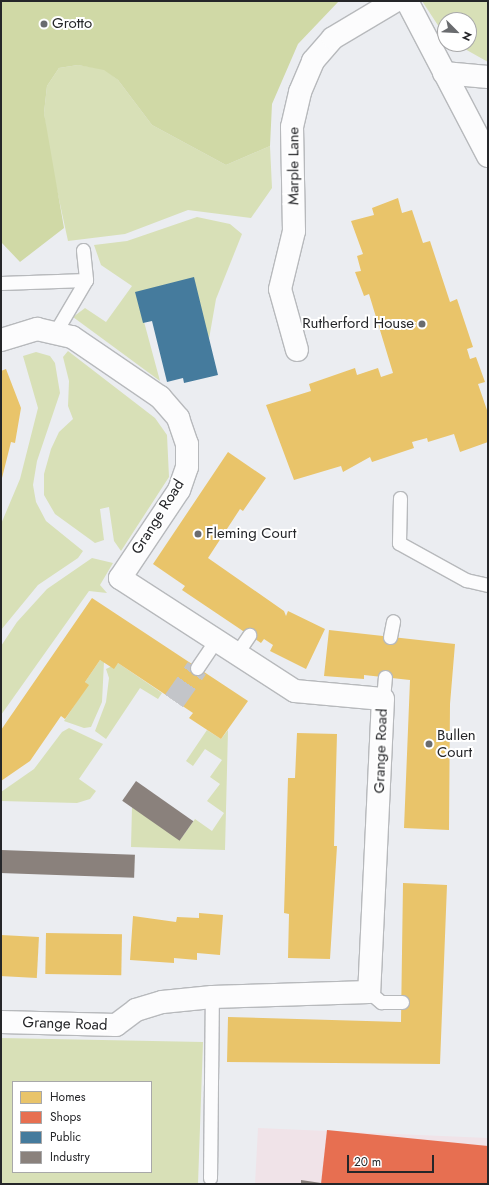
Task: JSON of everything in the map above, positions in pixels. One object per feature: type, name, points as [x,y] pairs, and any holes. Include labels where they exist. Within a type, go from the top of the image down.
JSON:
[{"type":"street","name":"Marple Lane","points":[[296,350],[280,289],[294,231],[292,127],[300,92],[313,61],[333,38],[395,1]]},
{"type":"street","points":[[407,1],[488,156]]},
{"type":"street","points":[[444,73],[488,77]]},
{"type":"street","name":"Grange Road","points":[[1,340],[37,328],[56,331],[72,337],[160,397],[178,418],[187,444],[187,467],[179,490],[120,578],[295,691],[383,699],[369,992],[212,997],[162,1002],[136,1010],[116,1025],[1,1022]]},
{"type":"lane","points":[[56,331],[86,280],[83,250]]},
{"type":"lane","points":[[1,283],[86,280]]},
{"type":"lane","points":[[400,498],[399,543],[466,580],[488,585]]},
{"type":"lane","points":[[390,637],[393,621]]},
{"type":"lane","points":[[237,653],[249,635]]},
{"type":"lane","points":[[197,668],[216,640]]},
{"type":"lane","points":[[383,699],[385,677]]},
{"type":"lane","points":[[369,992],[381,1002],[402,1002]]},
{"type":"lane","points":[[210,1178],[212,997]]},
{"type":"shaded area","points":[[258,1128],[488,1138],[488,1184],[255,1184]]},
{"type":"green space","points":[[1,1],[339,1],[298,44],[272,104],[270,146],[226,165],[152,125],[118,80],[104,70],[78,65],[59,68],[47,86],[44,113],[64,228],[20,262],[1,242]]},
{"type":"green space","points":[[422,1],[488,1],[488,62],[470,52],[477,52],[477,12],[437,12],[437,24]]},
{"type":"green space","points":[[78,65],[104,69],[118,80],[152,125],[226,165],[270,146],[272,188],[251,218],[188,210],[125,234],[68,241],[49,153],[44,113],[47,86],[59,68]]},
{"type":"green space","points":[[197,217],[230,224],[242,234],[216,299],[209,339],[136,292],[160,381],[73,317],[85,308],[106,322],[132,286],[101,265],[94,245],[127,241]]},
{"type":"green space","points":[[68,351],[155,418],[167,435],[169,477],[121,551],[114,541],[109,507],[100,509],[104,540],[95,543],[55,514],[44,495],[44,474],[51,449],[59,432],[73,419],[68,406],[69,381],[63,357]]},
{"type":"green space","points":[[36,352],[50,356],[55,363],[60,393],[37,461],[33,485],[36,502],[46,521],[83,551],[78,558],[38,585],[1,630],[1,524],[20,479],[38,408],[23,356]]},
{"type":"green space","points":[[92,558],[113,563],[100,585],[107,593],[89,591],[1,715],[1,646],[17,622],[47,589]]},
{"type":"green space","points":[[100,660],[104,662],[102,702],[91,727],[84,728],[64,721],[88,685],[85,682]]},
{"type":"green space","points":[[118,663],[162,693],[158,699],[140,688],[106,739],[95,731],[106,702],[109,678],[106,669]]},
{"type":"green space","points":[[69,728],[103,744],[79,779],[96,791],[90,799],[77,803],[1,801],[1,792],[34,769],[62,732]]},
{"type":"green space","points":[[207,730],[221,739],[228,730],[225,850],[131,847],[132,807],[180,840],[195,819],[212,831],[224,813],[207,801],[220,784],[210,777],[222,760],[205,749],[193,766],[186,761]]},
{"type":"green space","points":[[1,1038],[203,1042],[198,1184],[1,1184]]},
{"type":"building: Homes","name":"Rutherford House","points":[[398,198],[402,213],[412,210],[423,243],[430,241],[450,302],[457,299],[473,347],[467,349],[470,359],[476,357],[485,382],[478,384],[488,413],[488,442],[460,452],[454,434],[428,442],[427,438],[412,442],[414,448],[372,462],[370,457],[343,472],[341,466],[294,480],[266,405],[311,391],[309,384],[355,368],[357,375],[378,368],[381,377],[393,373],[369,294],[364,296],[355,272],[361,271],[357,256],[363,254],[351,221],[374,215],[372,208]]},
{"type":"building: Homes","points":[[6,369],[21,408],[15,443],[11,442],[1,482],[1,371]]},
{"type":"building: Homes","name":"Fleming Court","points":[[228,452],[266,478],[243,511],[240,509],[208,558],[284,611],[286,616],[288,611],[325,629],[306,669],[270,651],[273,645],[264,639],[261,643],[182,590],[185,586],[153,564]]},
{"type":"building: Homes","points":[[92,598],[248,701],[221,739],[189,718],[193,713],[118,663],[114,669],[100,660],[85,682],[89,685],[65,719],[61,716],[30,761],[1,781],[1,730]]},
{"type":"building: Homes","name":"Bullen Court","points":[[329,630],[455,644],[450,704],[449,830],[404,828],[410,680],[364,675],[364,679],[324,676]]},
{"type":"building: Homes","points":[[297,733],[337,734],[334,846],[337,846],[330,959],[288,958],[289,914],[284,913],[288,778],[295,778]]},
{"type":"building: Homes","points":[[403,883],[447,885],[440,1064],[227,1062],[228,1017],[401,1022]]},
{"type":"building: Homes","points":[[199,913],[223,915],[220,955],[197,953],[197,960],[174,958],[174,963],[130,960],[133,916],[176,922],[177,917],[199,918]]},
{"type":"building: Homes","points":[[46,933],[122,934],[121,975],[45,974]]},
{"type":"building: Homes","points":[[1,935],[39,937],[37,978],[1,976]]},
{"type":"building: Shops","points":[[327,1130],[488,1146],[488,1184],[321,1184]]},
{"type":"building: Public","points":[[194,277],[218,375],[184,383],[183,378],[167,382],[152,321],[143,323],[135,292]]},
{"type":"building: Industry","points":[[136,781],[193,821],[180,841],[122,801]]},
{"type":"building: Industry","points":[[1,850],[135,855],[134,878],[1,873]]},
{"type":"building: Industry","points":[[301,1180],[321,1183],[321,1184],[301,1184]]},
{"type":"tunnel","points":[[174,701],[197,668]]},
{"type":"place","name":"Grotto","points":[[44,24]]},
{"type":"place","name":"Rutherford House","points":[[422,324]]},
{"type":"place","name":"Fleming Court","points":[[198,534]]},
{"type":"place","name":"Bullen Court","points":[[429,744]]}]
